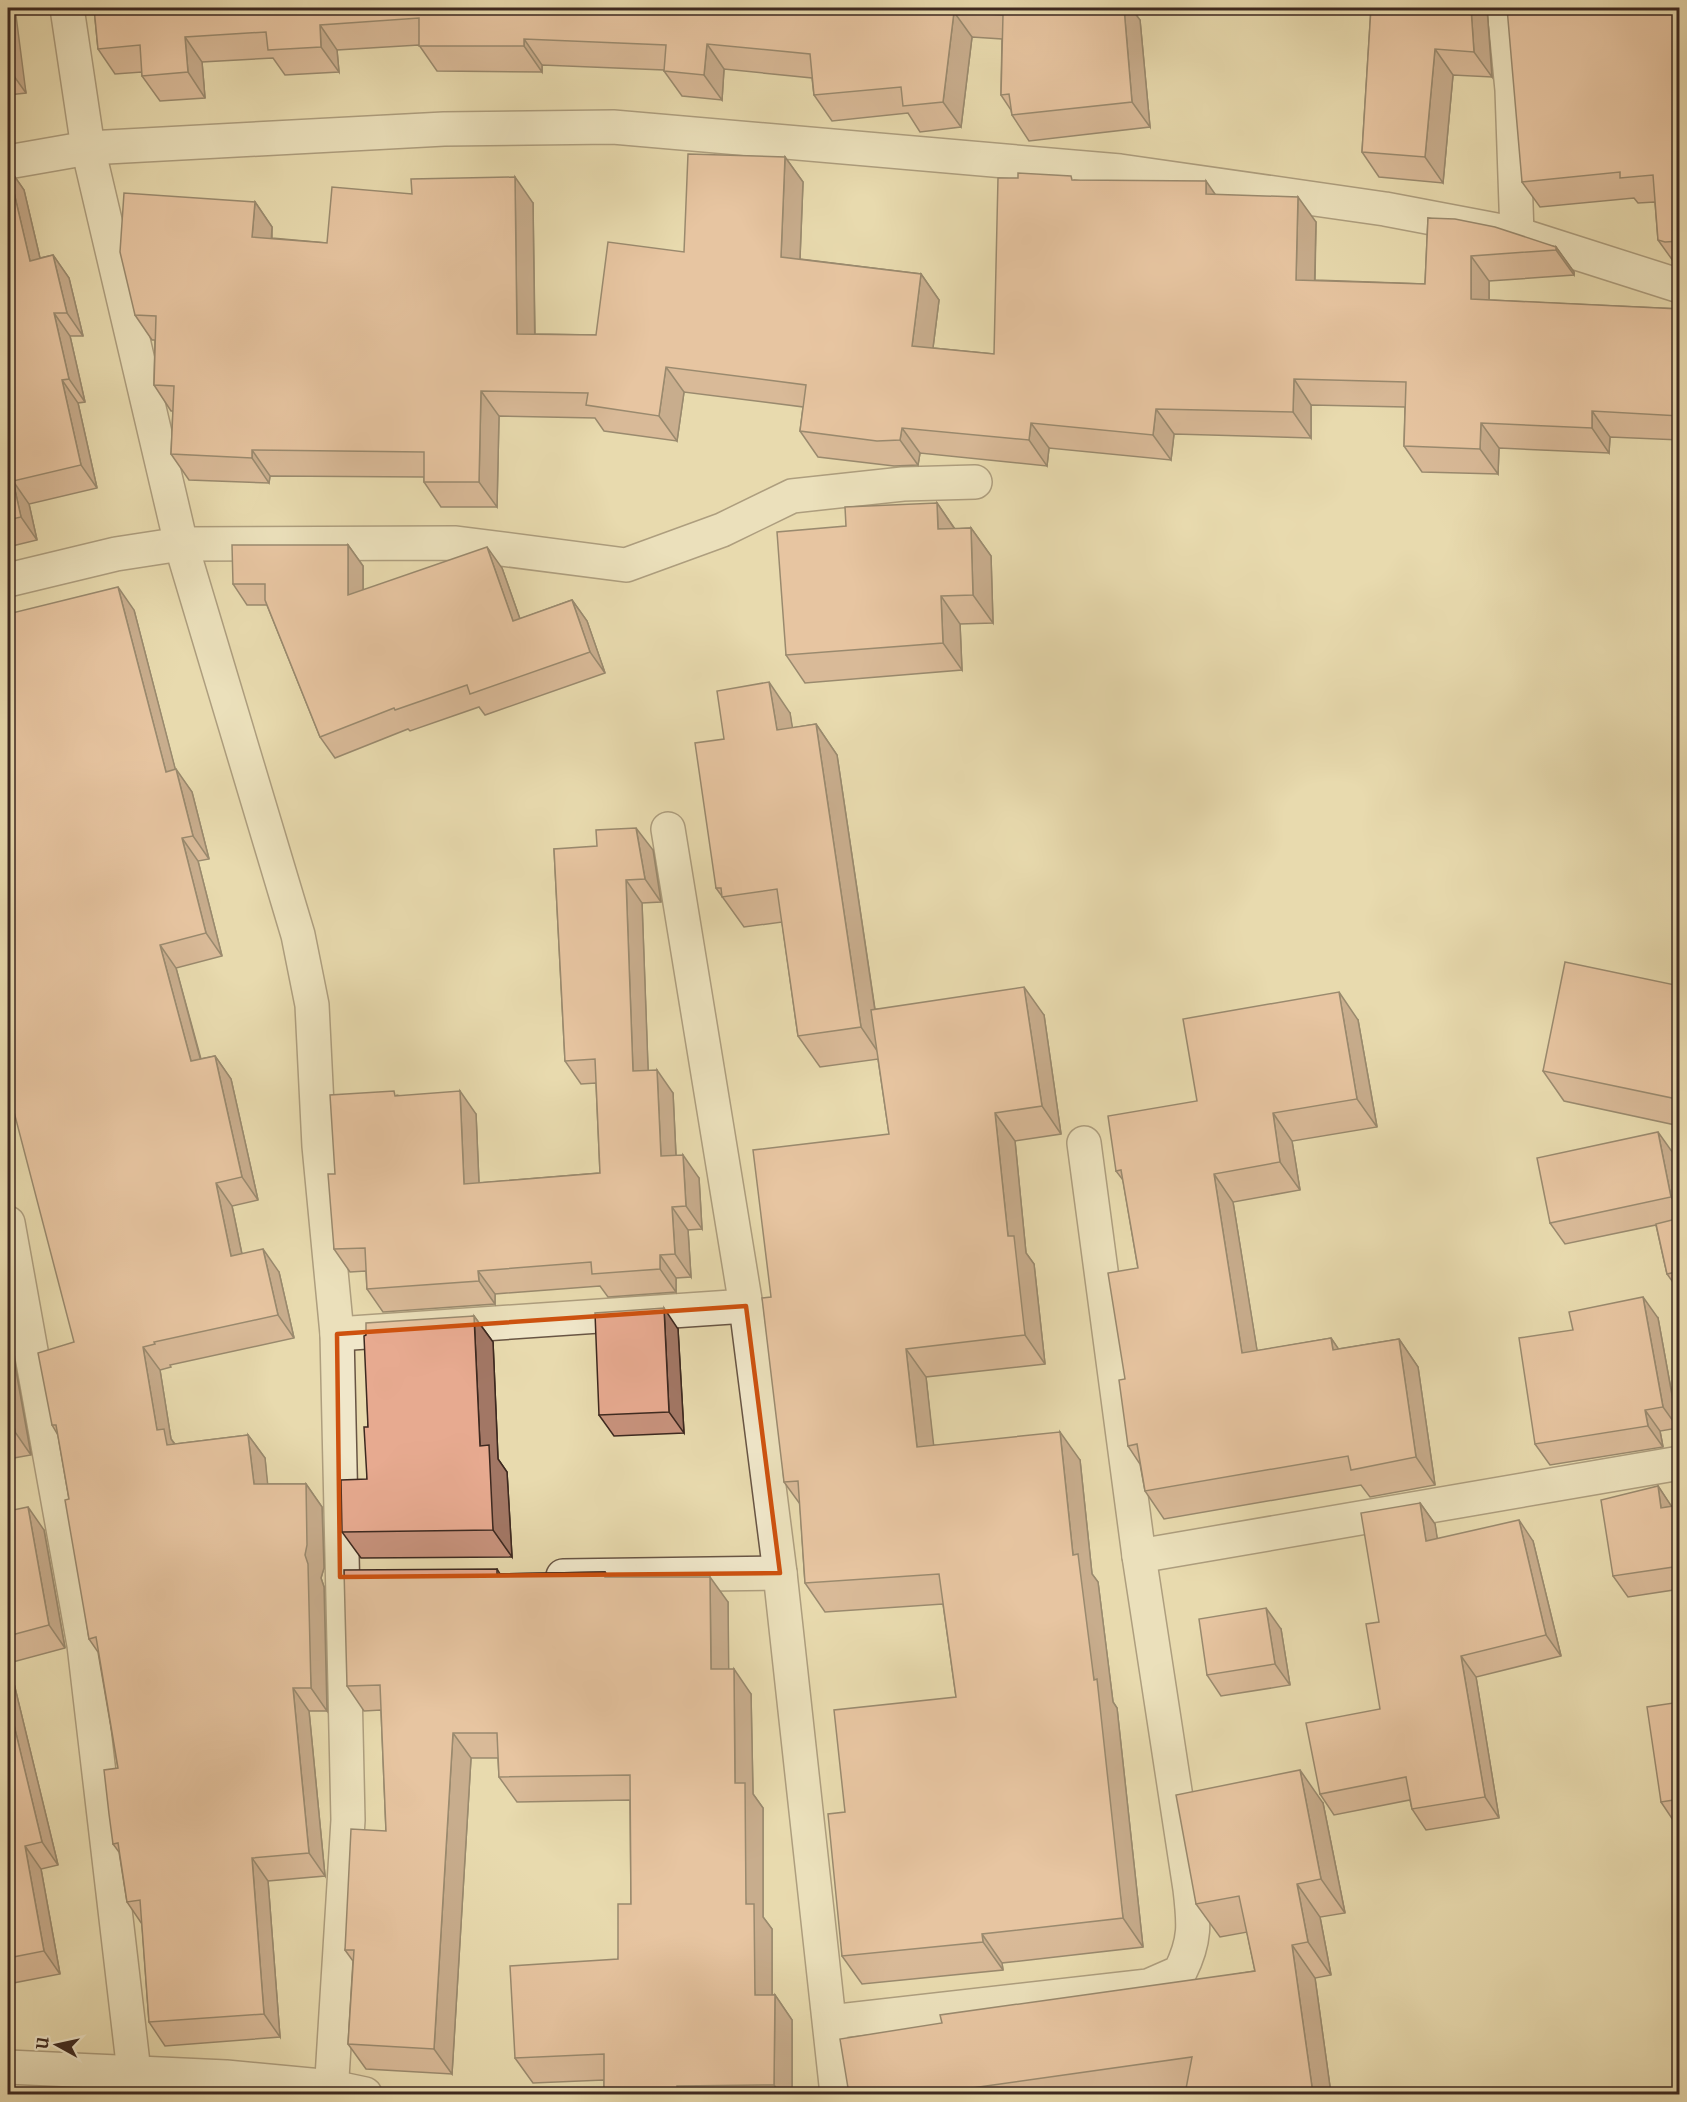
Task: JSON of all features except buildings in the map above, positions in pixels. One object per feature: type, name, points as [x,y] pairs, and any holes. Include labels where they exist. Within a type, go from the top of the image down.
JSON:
[{"type":"street","points":[[67,8],[88,148],[181,544],[298,935],[312,1005],[319,1146],[337,1334],[340,1577],[348,1820],[331,2091]]},
{"type":"street","points":[[1504,8],[1512,90],[1517,234]]},
{"type":"street","points":[[8,162],[88,148],[444,129],[613,127],[1120,171],[1385,209],[1517,234],[1680,286]]},
{"type":"street","points":[[8,580],[116,554],[181,544],[456,543],[626,565],[722,530],[792,496],[903,484],[975,482]]},
{"type":"street","points":[[668,829],[746,1306],[780,1573],[837,2094]]},
{"type":"street","points":[[830,2022],[1148,1986],[1180,1972],[1192,1946],[1195,1927],[1139,1556],[1084,1143]]},
{"type":"street","points":[[8,1224],[84,1645],[135,2072]]},
{"type":"street","points":[[337,1334],[746,1306]]},
{"type":"street","points":[[1139,1556],[1680,1463]]},
{"type":"street","points":[[532,1576],[780,1573]]},
{"type":"street","points":[[340,1577],[376,1577]]},
{"type":"street","points":[[8,2067],[135,2072],[365,2094]]},
{"type":"highlighted area","points":[[746,1306],[780,1573],[340,1577],[337,1334]]}]
